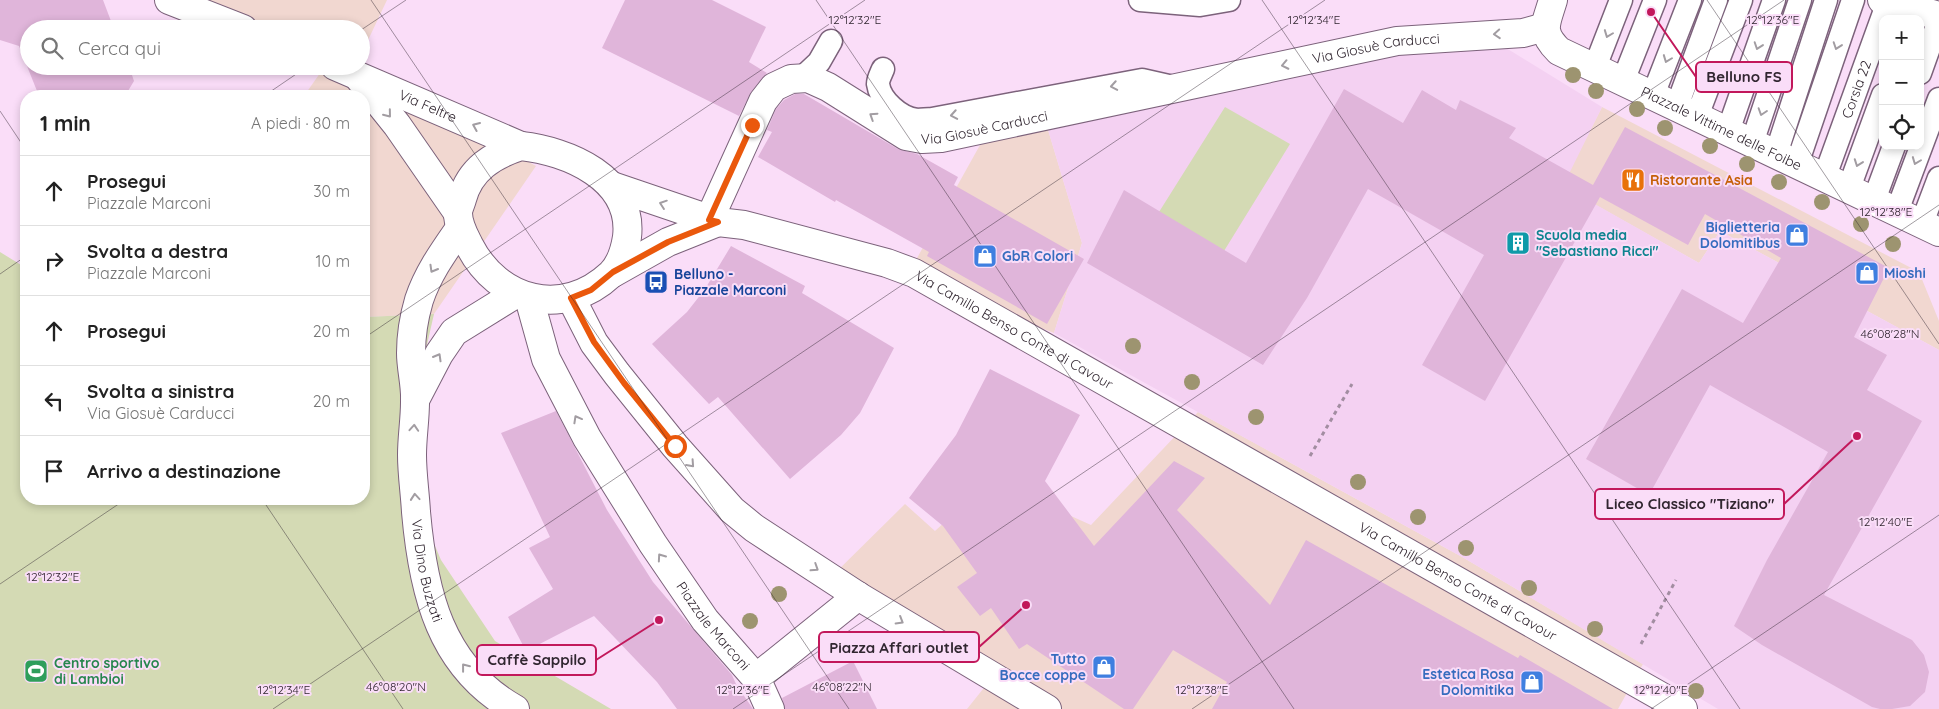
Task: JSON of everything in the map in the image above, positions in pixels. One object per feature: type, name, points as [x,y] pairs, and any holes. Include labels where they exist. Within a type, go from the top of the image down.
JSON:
[{"type":"street","points":[[169,0],[220,20]]},
{"type":"street","points":[[1545,27],[1553,0]]},
{"type":"street","points":[[1885,1],[1921,15]]},
{"type":"street","name":"Piazzale Vittime delle Foibe","points":[[1545,27],[1548,40],[1559,51],[1934,228]]},
{"type":"street","name":"Via Giosuè Carducci","points":[[802,78],[808,78],[828,87],[906,136],[922,139],[941,138],[1397,42],[1523,33],[1545,27]]},
{"type":"street","points":[[350,75],[364,90]]},
{"type":"street","name":"Via Feltre","points":[[355,75],[521,146]]},
{"type":"street","points":[[370,96],[397,124],[459,221],[473,253],[486,271],[523,295],[559,301],[591,290],[613,272],[668,242],[714,221],[763,101],[774,87],[791,79],[802,78]]},
{"type":"street","points":[[459,221],[464,190],[474,173],[486,162],[502,152],[521,146],[542,148],[564,155],[586,166],[612,186],[624,210],[627,222],[625,250],[613,272]]},
{"type":"street","name":"Via Camillo Benso Conte di Cavour","points":[[612,186],[714,221],[753,228],[887,263],[914,273],[1683,709]]},
{"type":"street","name":"Via Dino Buzzati","points":[[459,221],[427,279],[418,302],[412,330],[411,353],[415,400],[412,456],[419,552],[426,587],[438,623],[452,649],[471,675],[497,699],[515,709]]},
{"type":"street","points":[[415,400],[439,354],[454,332],[523,295]]},
{"type":"street","name":"Piazzale Marconi","points":[[523,295],[546,359],[587,438],[653,544],[705,620],[756,678],[858,596]]},
{"type":"street","points":[[571,298],[594,342],[624,383],[675,446],[732,510],[754,528],[858,596],[1047,709]]},
{"type":"street","points":[[756,678],[770,709]]},
{"type":"lane","points":[[1149,0],[1191,2],[1200,5],[1229,0]]},
{"type":"lane","points":[[1595,67],[1621,0]]},
{"type":"lane","points":[[1623,82],[1656,0]]},
{"type":"lane","points":[[1653,95],[1690,0]]},
{"type":"lane","points":[[1687,111],[1716,0]]},
{"type":"lane","points":[[1687,111],[1741,0]]},
{"type":"lane","points":[[1763,148],[1774,0]]},
{"type":"lane","points":[[1763,148],[1800,0]]},
{"type":"lane","points":[[1763,148],[1826,0]]},
{"type":"lane","points":[[1763,148],[1853,0]]},
{"type":"lane","name":"Corsia 22","points":[[1825,176],[1885,1]]},
{"type":"lane","points":[[1924,62],[1939,20]]},
{"type":"lane","points":[[802,78],[819,62],[831,41]]},
{"type":"lane","name":"Via Giosuè Carducci","points":[[883,69],[878,82],[881,94],[891,106],[904,115],[916,120],[932,119],[1142,80],[1179,88]]},
{"type":"lane","points":[[1886,206],[1939,99]]},
{"type":"lane","points":[[1849,188],[1879,105]]},
{"type":"lane","points":[[1886,206],[1893,150]]},
{"type":"lane","points":[[1934,228],[1939,178]]},
{"type":"path","points":[[1292,487],[1352,384]]},
{"type":"path","points":[[1624,675],[1676,580]]},
{"type":"shaded area","points":[[199,0],[387,0],[370,36],[370,20],[248,20]]},
{"type":"shaded area","points":[[1480,32],[1602,107],[1563,186],[1699,263],[1720,231],[1939,350],[1939,709],[1718,709],[1464,558],[1054,333],[1082,243],[1046,123]]},
{"type":"shaded area","points":[[319,75],[370,75],[536,166],[434,314],[370,317],[370,90],[308,90]]},
{"type":"shaded area","points":[[1602,107],[1919,272],[1939,321],[1939,350],[1720,231],[1699,263],[1562,186]]},
{"type":"shaded area","points":[[1046,123],[1082,243],[1054,333],[907,276],[980,145]]},
{"type":"shaded area","points":[[1198,412],[1464,558],[1643,664],[1618,709],[967,709],[987,684],[824,584],[905,504],[935,531],[991,480],[1091,525]]},
{"type":"green space","points":[[1225,107],[1290,144],[1224,251],[1159,212]]},
{"type":"green space","points":[[0,252],[20,264],[20,505],[370,505],[370,317],[434,314],[400,463],[441,560],[495,641],[611,709],[0,709]]},
{"type":"building","points":[[0,0],[103,0],[111,20],[20,20],[20,48],[19,46],[0,40]]},
{"type":"building","points":[[625,0],[712,0],[766,27],[749,62],[767,73],[751,92],[739,116],[602,48]]},
{"type":"building","points":[[31,75],[132,75],[134,81],[129,90],[37,90]]},
{"type":"building","points":[[1344,89],[1403,123],[1422,90],[1456,110],[1460,100],[1516,128],[1509,138],[1593,185],[1625,127],[1889,268],[1854,337],[1887,355],[1867,390],[1922,421],[1824,595],[1912,640],[1924,655],[1929,672],[1925,692],[1910,706],[1892,709],[1872,707],[1762,645],[1734,626],[1767,560],[1828,452],[1710,385],[1649,495],[1586,459],[1682,289],[1743,323],[1781,258],[1705,214],[1688,245],[1600,197],[1485,401],[1422,365],[1484,255],[1368,189],[1307,298],[1263,365],[1087,263],[1124,190],[1246,263]]},
{"type":"building","points":[[795,94],[804,94],[898,149],[917,154],[958,177],[954,185],[1084,259],[1047,324],[927,256],[929,252],[836,200],[835,202],[758,157],[772,132],[767,130],[776,109],[784,100]]},
{"type":"building","points":[[731,246],[805,286],[802,293],[894,348],[860,413],[841,435],[790,479],[718,397],[709,404],[652,344],[687,312],[705,289]]},
{"type":"building","points":[[990,369],[1080,415],[1045,481],[1094,546],[1174,461],[1205,478],[1177,510],[1270,605],[1306,540],[1518,658],[1520,655],[1613,709],[1212,709],[1227,682],[1173,650],[1133,709],[1124,709],[1027,644],[1019,649],[991,608],[980,616],[957,587],[977,573],[943,526],[909,498],[956,435]]},
{"type":"building","points":[[556,411],[607,510],[653,582],[732,675],[753,709],[677,709],[657,682],[594,616],[526,651],[508,617],[553,589],[529,548],[550,537],[501,433]]},
{"type":"building","points":[[853,661],[877,709],[785,709],[782,698]]},
{"type":"place","name":"Belluno FS","points":[[1651,12]]},
{"type":"place","name":"Ristorante Asia","points":[[1633,180]]},
{"type":"place","name":"Biglietteria Dolomitibus","points":[[1797,235]]},
{"type":"place","name":"Scuola media \"Sebastiano Ricci\"","points":[[1518,243]]},
{"type":"place","name":"GbR Colori","points":[[985,256]]},
{"type":"place","name":"Mioshi","points":[[1867,273]]},
{"type":"place","name":"Belluno - Piazzale Marconi","points":[[656,282]]},
{"type":"place","name":"Liceo Classico \"Tiziano\"","points":[[1857,436]]},
{"type":"place","name":"Piazza Affari outlet","points":[[1026,605]]},
{"type":"place","name":"Caffè Sappilo","points":[[659,620]]},
{"type":"place","name":"Tutto Bocce coppe","points":[[1104,667]]},
{"type":"place","name":"Centro sportivo di Lambioi","points":[[36,671]]},
{"type":"place","name":"Estetica Rosa Dolomitika","points":[[1532,682]]},
{"type":"route","points":[[675,446],[624,383],[594,342],[571,298],[591,290],[613,272],[668,242],[718,222],[709,220],[752,125]]}]
